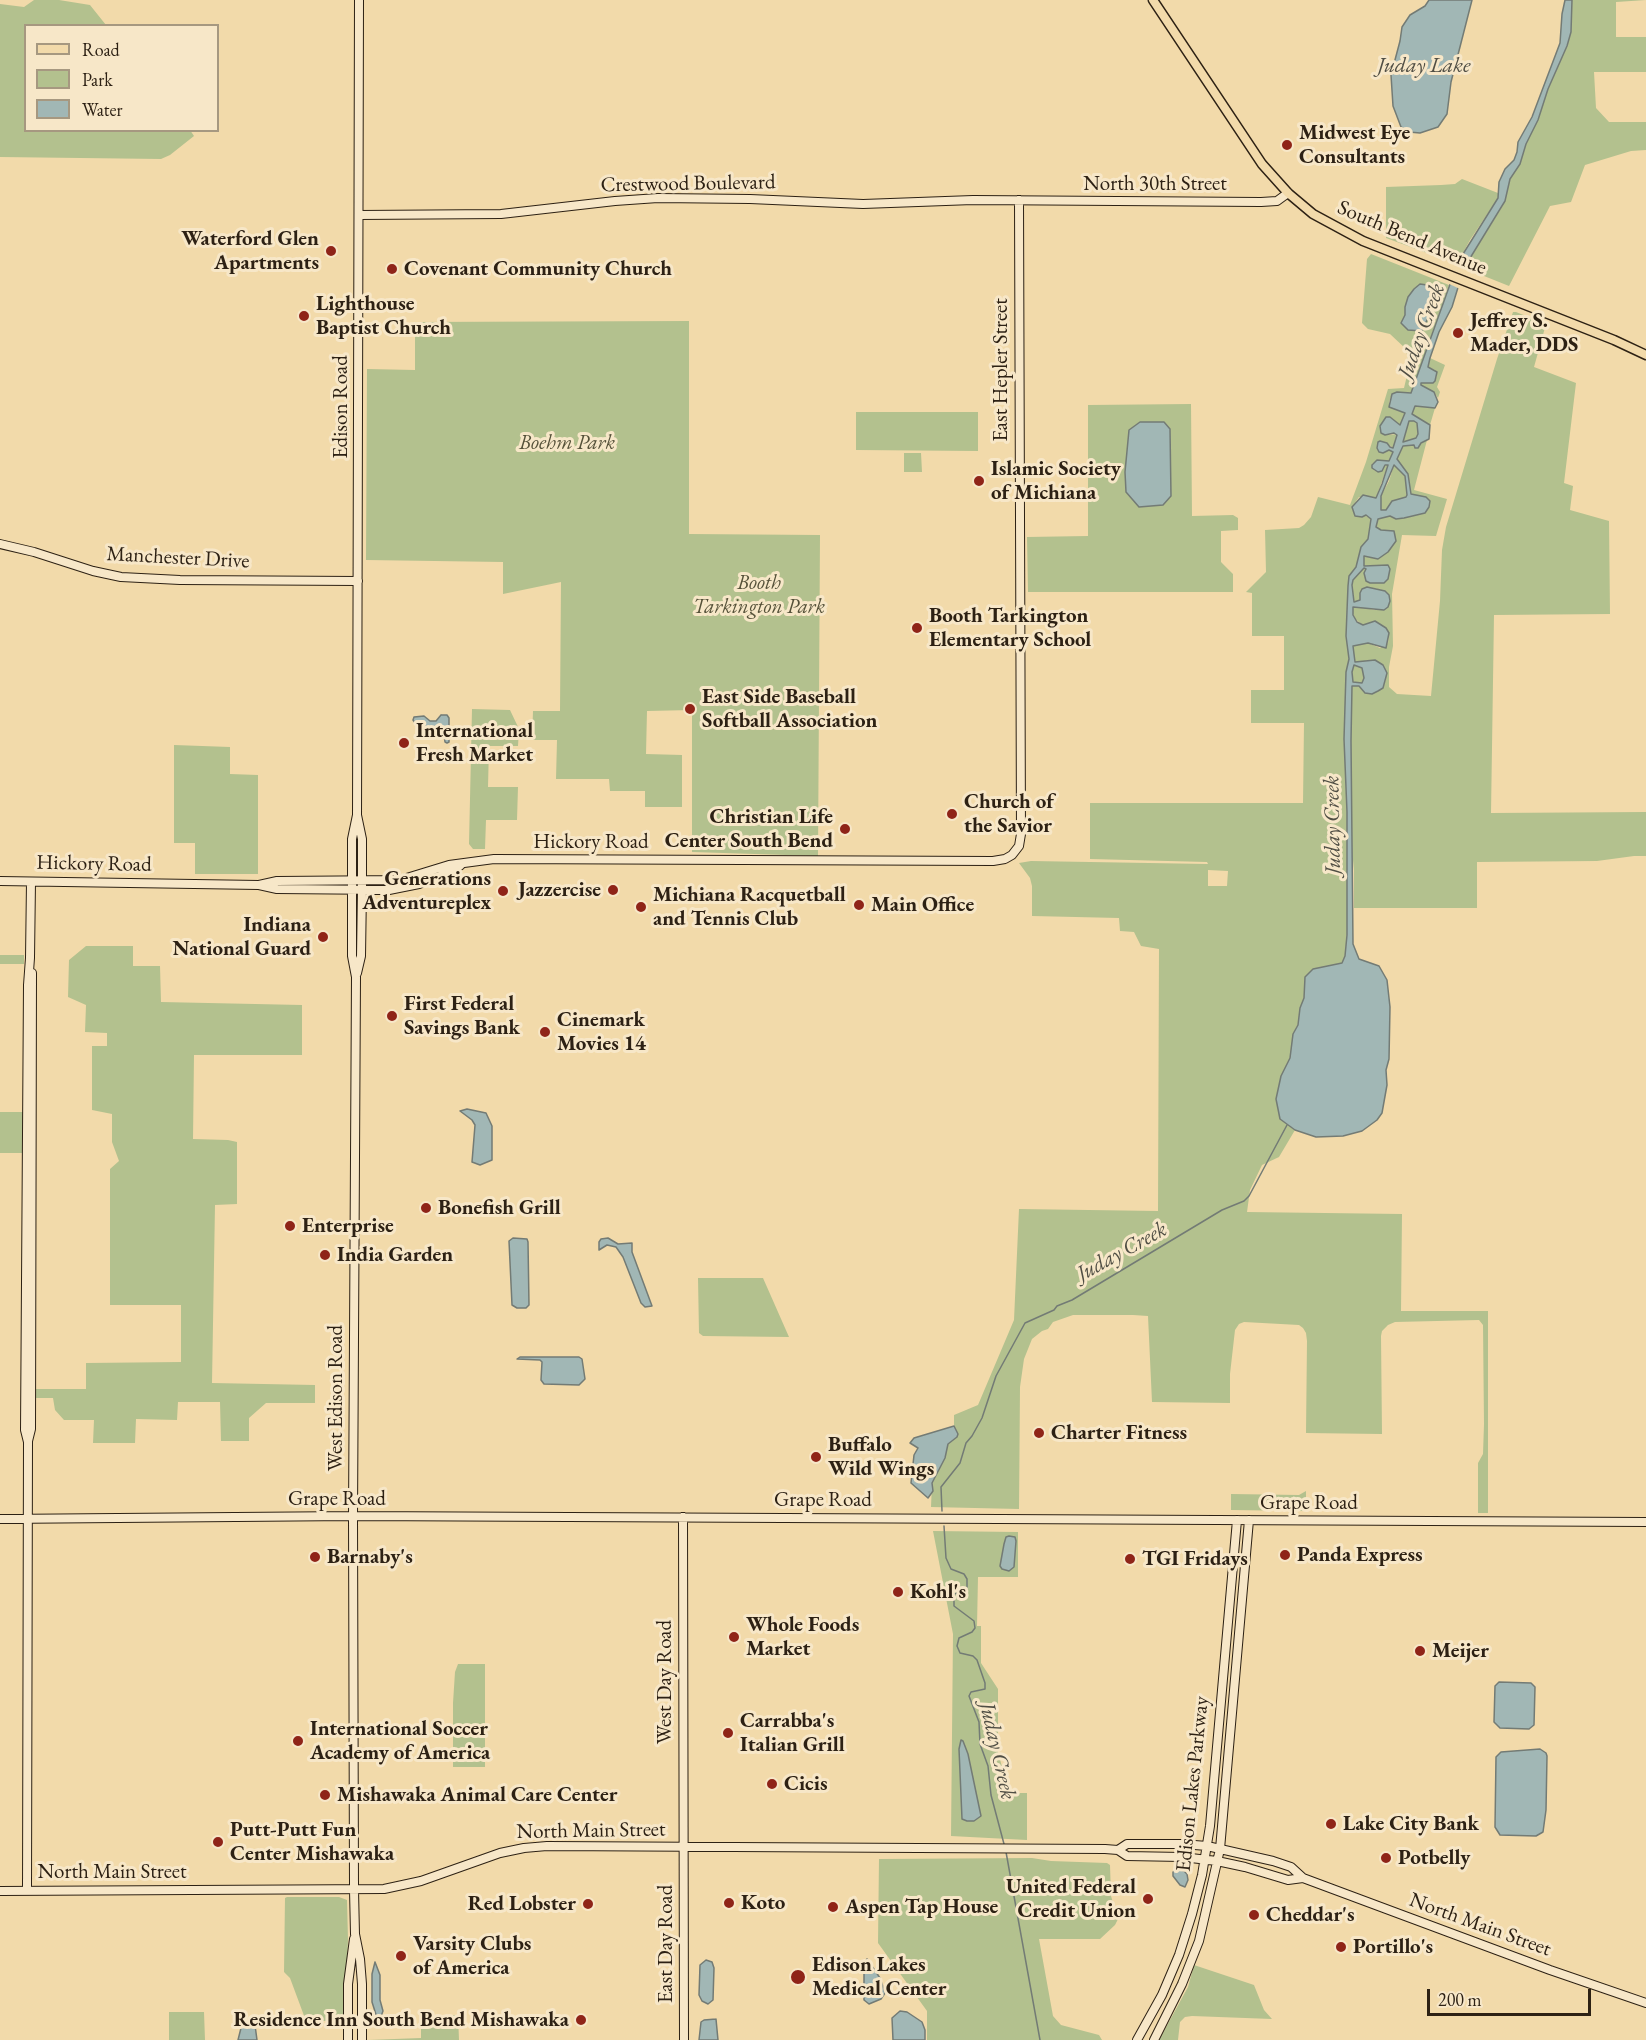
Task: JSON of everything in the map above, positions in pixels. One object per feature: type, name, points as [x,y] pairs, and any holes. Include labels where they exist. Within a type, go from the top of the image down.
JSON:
[{"type":"main road","name":"Edison Road","points":[[352,886],[352,839],[357,815],[359,0]]},
{"type":"main road","name":"South Bend Avenue","points":[[1153,0],[1262,164],[1288,193],[1313,214],[1363,241],[1473,283],[1646,355]]},
{"type":"main road","name":"North 30th Street","points":[[1019,200],[1261,202],[1277,201],[1288,193]]},
{"type":"main road","name":"Crestwood Boulevard","points":[[359,215],[501,214],[658,198],[863,204],[1019,200]]},
{"type":"main road","name":"East Hepler Street","points":[[1007,858],[1016,851],[1021,834],[1019,200]]},
{"type":"main road","name":"Manchester Drive","points":[[0,544],[34,552],[93,572],[130,578],[358,581]]},
{"type":"main road","name":"Edison Road","points":[[357,815],[362,839],[362,886]]},
{"type":"main road","name":"Hickory Road","points":[[0,881],[259,885],[277,881],[362,886],[408,879],[449,865],[494,859],[903,862],[993,861],[1007,858]]},
{"type":"main road","points":[[27,1891],[28,1442],[25,1430],[25,1372],[31,882]]},
{"type":"main road","name":"West Edison Road","points":[[352,886],[352,956],[356,977],[353,1516],[354,1890]]},
{"type":"main road","name":"West Edison Road","points":[[356,977],[361,956],[362,886]]},
{"type":"main road","name":"Grape Road","points":[[0,1520],[353,1516],[1646,1522]]},
{"type":"main road","name":"West Day Road","points":[[683,1517],[684,1847]]},
{"type":"main road","name":"Edison Lakes Parkway","points":[[1137,2040],[1162,1995],[1179,1955],[1205,1860],[1237,1520]]},
{"type":"main road","name":"Edison Lakes Parkway","points":[[1154,2040],[1174,2003],[1190,1964],[1205,1918],[1220,1849],[1249,1520]]},
{"type":"main road","name":"North Main Street","points":[[1118,1850],[1127,1844],[1182,1844],[1207,1846],[1273,1861],[1291,1867],[1303,1878],[1550,1970],[1646,2003]]},
{"type":"main road","name":"North Main Street","points":[[0,1891],[354,1890],[403,1887],[490,1856],[524,1848],[547,1846],[1118,1850],[1127,1856],[1217,1861],[1288,1880],[1303,1878]]},
{"type":"main road","name":"East Day Road","points":[[684,1847],[684,2040]]},
{"type":"main road","points":[[348,2040],[348,1984],[355,1934],[354,1890]]},
{"type":"main road","points":[[355,1934],[362,1984],[362,2040]]},
{"type":"green space","points":[[34,0],[59,0],[90,5],[105,24],[24,24],[24,132],[191,132],[194,136],[170,155],[161,159],[0,157],[0,4],[24,7]]},
{"type":"green space","points":[[1572,0],[1646,0],[1616,2],[1616,37],[1646,37],[1646,72],[1594,72],[1596,108],[1609,122],[1646,122],[1646,150],[1631,151],[1585,165],[1571,202],[1550,206],[1509,286],[1464,268],[1502,207],[1510,179],[1520,164],[1526,144],[1538,120],[1571,32]]},
{"type":"green space","points":[[1462,179],[1498,193],[1498,198],[1457,264],[1386,238],[1386,187],[1455,184]]},
{"type":"green space","points":[[1371,254],[1449,285],[1411,393],[1392,394],[1389,402],[1390,407],[1406,412],[1400,425],[1390,417],[1389,435],[1397,434],[1394,448],[1389,445],[1388,450],[1393,452],[1389,461],[1377,460],[1372,464],[1375,471],[1388,464],[1376,498],[1359,497],[1352,507],[1371,519],[1368,539],[1361,547],[1356,567],[1349,576],[1346,636],[1349,659],[1346,672],[1352,686],[1359,686],[1365,693],[1372,694],[1383,688],[1386,679],[1386,673],[1367,660],[1361,663],[1355,662],[1353,646],[1368,643],[1380,648],[1388,643],[1389,633],[1386,628],[1370,623],[1363,625],[1355,619],[1352,611],[1354,606],[1375,610],[1385,591],[1374,588],[1359,602],[1354,602],[1352,585],[1353,580],[1364,568],[1366,571],[1364,577],[1383,566],[1364,566],[1364,556],[1378,559],[1381,530],[1376,527],[1378,519],[1390,516],[1396,519],[1404,518],[1425,513],[1411,494],[1408,474],[1397,459],[1402,446],[1419,445],[1427,440],[1414,490],[1447,499],[1436,536],[1402,535],[1392,594],[1393,646],[1389,667],[1389,687],[1397,694],[1431,696],[1440,601],[1442,550],[1446,527],[1497,359],[1513,312],[1546,324],[1534,367],[1576,383],[1564,483],[1573,486],[1570,510],[1609,521],[1610,614],[1494,615],[1491,813],[1646,812],[1646,856],[1597,861],[1477,862],[1477,908],[1354,908],[1354,860],[1345,956],[1342,963],[1313,969],[1304,985],[1304,998],[1298,1025],[1293,1034],[1280,1119],[1295,1130],[1279,1157],[1262,1165],[1250,1190],[1247,1212],[1402,1214],[1401,1311],[1488,1311],[1488,1513],[1478,1513],[1478,1463],[1483,1454],[1484,1424],[1483,1325],[1479,1320],[1395,1322],[1388,1325],[1382,1331],[1381,1336],[1382,1434],[1306,1433],[1307,1341],[1306,1333],[1299,1325],[1244,1322],[1239,1324],[1235,1330],[1230,1374],[1230,1403],[1152,1402],[1148,1316],[1133,1315],[1073,1315],[1053,1322],[1048,1329],[1032,1339],[1024,1359],[1020,1387],[1019,1509],[931,1507],[932,1483],[945,1458],[948,1444],[957,1437],[954,1415],[978,1405],[1014,1320],[1019,1209],[1158,1211],[1159,949],[1141,946],[1134,932],[1120,931],[1119,918],[1032,916],[1032,886],[1030,878],[1019,863],[1031,861],[1208,864],[1207,862],[1090,859],[1090,803],[1303,803],[1304,723],[1251,723],[1251,690],[1284,690],[1284,636],[1252,636],[1252,593],[1246,592],[1266,572],[1265,530],[1299,528],[1304,525],[1311,517],[1318,497],[1350,505],[1366,462],[1388,389],[1404,388],[1409,367],[1406,349],[1390,334],[1368,329],[1362,323],[1367,259]],"holes":[[[1208,870],[1228,871],[1227,886],[1208,886]]]},
{"type":"green space","points":[[689,321],[689,534],[820,535],[818,856],[692,852],[692,710],[647,711],[646,754],[682,755],[682,807],[645,807],[645,791],[610,791],[609,779],[556,779],[557,740],[532,740],[533,711],[560,711],[561,582],[503,594],[503,562],[366,560],[367,369],[415,370],[415,322]]},
{"type":"green space","points":[[1430,358],[1445,365],[1437,387],[1440,392],[1438,398],[1434,392],[1421,385],[1422,382],[1433,383],[1437,375],[1435,370],[1428,367]]},
{"type":"green space","points":[[1191,404],[1192,516],[1233,515],[1238,518],[1238,530],[1221,531],[1221,562],[1233,574],[1233,592],[1028,592],[1027,537],[1088,536],[1088,405]]},
{"type":"green space","points":[[1415,406],[1435,408],[1430,425],[1412,414]]},
{"type":"green space","points":[[856,412],[978,412],[978,451],[856,450]]},
{"type":"green space","points":[[1409,421],[1417,423],[1418,434],[1416,438],[1403,442]]},
{"type":"green space","points":[[904,453],[921,453],[922,472],[904,472]]},
{"type":"green space","points":[[1394,465],[1405,476],[1407,495],[1392,501],[1386,510],[1381,510],[1381,496]]},
{"type":"green space","points":[[1354,665],[1362,668],[1364,678],[1362,683],[1353,682]]},
{"type":"green space","points":[[472,709],[510,710],[519,729],[518,746],[489,746],[488,787],[518,787],[517,820],[486,820],[485,849],[473,849],[469,844]]},
{"type":"green space","points":[[174,745],[230,747],[230,774],[258,775],[258,874],[195,874],[195,843],[174,843]]},
{"type":"green space","points":[[86,946],[133,946],[133,966],[160,966],[161,1002],[302,1005],[302,1055],[194,1055],[193,1139],[237,1142],[237,1204],[215,1205],[212,1383],[315,1385],[315,1403],[266,1403],[249,1418],[249,1441],[221,1441],[220,1402],[178,1402],[177,1420],[136,1419],[135,1443],[93,1443],[94,1420],[64,1420],[55,1410],[53,1398],[36,1398],[36,1389],[86,1389],[86,1363],[181,1362],[181,1305],[110,1305],[110,1169],[119,1161],[112,1142],[112,1114],[92,1110],[92,1046],[107,1046],[107,1033],[85,1032],[86,1005],[68,997],[69,960]]},
{"type":"green space","points":[[0,955],[24,955],[24,964],[0,964]]},
{"type":"green space","points":[[0,1112],[23,1112],[23,1153],[0,1153]]},
{"type":"green space","points":[[698,1278],[763,1278],[789,1337],[703,1336],[699,1333]]},
{"type":"green space","points":[[1306,1491],[1306,1511],[1231,1510],[1231,1494],[1299,1495]]},
{"type":"green space","points":[[933,1531],[1018,1532],[1018,1577],[978,1577],[977,1626],[981,1626],[981,1663],[998,1689],[998,1752],[1008,1789],[1015,1793],[1027,1793],[1027,1840],[951,1836],[953,1634]],"holes":[[[1006,1537],[1016,1541],[1014,1567],[1000,1566]]]},
{"type":"green space","points":[[458,1664],[485,1664],[485,1767],[453,1767],[453,1703],[455,1672]]},
{"type":"green space","points":[[1032,1858],[1110,1865],[1111,1896],[1118,1919],[1115,1925],[1100,1939],[1039,1939],[1053,2016],[1061,2025],[1099,2035],[1102,2040],[927,2040],[927,2011],[878,1943],[879,1859]]},
{"type":"green space","points":[[339,1897],[347,1900],[345,2021],[306,2021],[290,1978],[284,1972],[285,1898]]},
{"type":"green space","points":[[1194,1965],[1254,1985],[1264,2010],[1272,2019],[1185,2017],[1180,2022],[1178,2040],[1159,2040],[1188,1987]]},
{"type":"green space","points":[[169,2012],[204,2012],[205,2040],[169,2040]]},
{"type":"green space","points":[[458,2015],[459,2040],[368,2040],[421,2038],[421,2016]]},
{"type":"water","name":"Juday Lake","points":[[1429,0],[1472,0],[1451,82],[1447,114],[1438,127],[1420,133],[1409,132],[1401,127],[1393,106],[1391,75],[1402,27],[1410,15],[1425,6]]},
{"type":"water","points":[[1565,0],[1572,0],[1571,32],[1538,120],[1526,144],[1520,164],[1510,179],[1505,201],[1464,268],[1452,307],[1439,332],[1430,358],[1428,367],[1437,372],[1435,381],[1421,383],[1434,392],[1438,402],[1435,408],[1415,406],[1412,414],[1430,425],[1429,439],[1421,443],[1418,448],[1414,445],[1403,446],[1397,459],[1408,474],[1411,494],[1426,497],[1430,501],[1429,507],[1425,513],[1404,518],[1396,519],[1390,516],[1378,519],[1376,527],[1381,530],[1394,531],[1396,541],[1388,552],[1378,559],[1364,556],[1364,566],[1388,565],[1390,569],[1388,579],[1384,583],[1370,583],[1366,581],[1364,573],[1366,569],[1364,568],[1353,580],[1354,602],[1360,600],[1362,589],[1367,587],[1385,591],[1390,601],[1384,610],[1353,607],[1353,615],[1357,622],[1363,625],[1375,621],[1386,628],[1389,633],[1386,648],[1368,643],[1353,646],[1355,662],[1375,660],[1383,665],[1387,673],[1383,688],[1372,694],[1365,693],[1359,686],[1352,686],[1351,741],[1353,944],[1359,959],[1379,966],[1387,980],[1390,1007],[1389,1059],[1382,1113],[1377,1120],[1362,1131],[1343,1136],[1316,1137],[1295,1130],[1280,1119],[1276,1099],[1281,1076],[1290,1058],[1293,1034],[1298,1025],[1304,998],[1305,977],[1313,969],[1342,963],[1345,956],[1347,812],[1344,739],[1346,672],[1349,659],[1346,636],[1348,586],[1349,576],[1356,567],[1361,547],[1368,539],[1371,519],[1366,515],[1355,516],[1352,507],[1363,495],[1376,498],[1382,484],[1388,465],[1378,472],[1372,468],[1372,465],[1377,460],[1389,461],[1393,452],[1389,450],[1379,452],[1378,442],[1387,443],[1393,448],[1397,435],[1381,433],[1380,426],[1386,417],[1390,417],[1400,425],[1405,413],[1389,407],[1392,394],[1411,393],[1458,262],[1498,198],[1499,182],[1505,169],[1514,160],[1518,142],[1532,117],[1560,43]],"holes":[[[1409,421],[1417,423],[1418,434],[1416,438],[1403,442]],[[1394,465],[1405,476],[1407,495],[1392,501],[1386,510],[1381,510],[1381,496]],[[1354,665],[1362,668],[1364,678],[1362,683],[1353,682]]]},
{"type":"water","points":[[1420,284],[1432,289],[1433,307],[1422,331],[1408,330],[1401,323],[1405,315],[1405,307],[1408,297]]},
{"type":"water","points":[[1140,422],[1164,422],[1170,429],[1171,496],[1163,505],[1139,507],[1126,492],[1125,472],[1129,430]]},
{"type":"water","points":[[441,715],[447,715],[449,718],[449,742],[447,743],[443,728],[417,726],[413,720],[414,717],[424,716],[430,721],[436,721]]},
{"type":"water","points":[[467,1109],[486,1113],[492,1126],[492,1160],[480,1165],[472,1162],[475,1125],[460,1111]]},
{"type":"water","points":[[513,1238],[527,1239],[528,1242],[529,1305],[526,1308],[517,1308],[512,1305],[509,1241]]},
{"type":"water","points":[[608,1238],[618,1244],[632,1243],[632,1252],[652,1306],[645,1307],[641,1303],[623,1257],[616,1247],[607,1245],[599,1250],[601,1239]]},
{"type":"water","points":[[520,1357],[579,1357],[582,1359],[585,1379],[579,1385],[544,1384],[541,1380],[542,1362],[517,1359]]},
{"type":"water","points":[[954,1426],[957,1437],[948,1444],[945,1458],[932,1483],[933,1491],[928,1498],[911,1483],[914,1455],[918,1448],[910,1443],[914,1438]]},
{"type":"water","points":[[1006,1537],[1015,1537],[1016,1541],[1014,1567],[1009,1571],[1000,1566]]},
{"type":"water","points":[[1499,1682],[1531,1683],[1535,1687],[1534,1725],[1529,1729],[1500,1728],[1494,1722],[1495,1686]]},
{"type":"water","points":[[961,1740],[968,1754],[981,1816],[974,1821],[962,1819],[959,1749]]},
{"type":"water","points":[[1540,1749],[1547,1756],[1546,1810],[1543,1832],[1536,1836],[1500,1835],[1495,1827],[1496,1757],[1501,1752]]},
{"type":"water","points":[[1177,1869],[1187,1874],[1188,1880],[1185,1887],[1180,1885],[1173,1876],[1173,1872]]},
{"type":"water","points":[[867,1959],[880,1978],[885,1993],[881,1999],[869,2004],[864,2000],[864,1963]]},
{"type":"water","points":[[706,1960],[712,1962],[714,1968],[713,2000],[708,2004],[702,2001],[699,1995],[700,1965]]},
{"type":"water","points":[[375,1962],[380,1975],[380,2000],[383,2011],[378,2021],[372,2002],[372,1974]]},
{"type":"water","points":[[900,2011],[907,2012],[922,2022],[925,2040],[893,2040],[892,2018]]},
{"type":"water","points":[[716,2019],[718,2040],[699,2040],[701,2022]]},
{"type":"water","points":[[248,2023],[255,2025],[257,2040],[238,2040],[241,2028]]},
{"type":"pier","points":[[1454,264],[1466,270],[1460,289],[1447,283]]},
{"type":"waterway","name":"Juday Creek","points":[[942,1511],[941,1487],[960,1463],[966,1443],[982,1418],[996,1376],[1025,1323],[1072,1300],[1222,1210],[1244,1201],[1249,1196],[1287,1125]]},
{"type":"waterway","name":"Juday Creek","points":[[944,1526],[946,1558],[951,1569],[964,1574],[967,1579],[965,1591],[954,1594],[954,1606],[974,1621],[975,1628],[972,1632],[959,1638],[957,1646],[960,1653],[973,1656],[977,1660],[985,1683],[985,1689],[971,1692],[969,1696],[979,1722],[980,1744],[988,1766],[991,1795],[1004,1844]]},
{"type":"waterway","name":"Juday Creek","points":[[1006,1852],[1040,2040]]},
{"type":"place","name":"Midwest Eye Consultants","points":[[1287,145]]},
{"type":"place","name":"Waterford Glen Apartments","points":[[331,251]]},
{"type":"place","name":"Covenant Community Church","points":[[392,269]]},
{"type":"place","name":"Lighthouse Baptist Church","points":[[304,316]]},
{"type":"place","name":"Jeffrey S. Mader, DDS","points":[[1458,333]]},
{"type":"place","name":"Islamic Society of Michiana","points":[[979,481]]},
{"type":"place","name":"Booth Tarkington Elementary School","points":[[917,628]]},
{"type":"place","name":"East Side Baseball Softball Association","points":[[690,709]]},
{"type":"place","name":"International Fresh Market","points":[[404,743]]},
{"type":"place","name":"Church of the Savior","points":[[952,814]]},
{"type":"place","name":"Christian Life Center South Bend","points":[[845,829]]},
{"type":"place","name":"Jazzercise","points":[[613,890]]},
{"type":"place","name":"Generations Adventureplex","points":[[503,891]]},
{"type":"place","name":"Main Office","points":[[859,905]]},
{"type":"place","name":"Michiana Racquetball and Tennis Club","points":[[641,907]]},
{"type":"place","name":"Indiana National Guard","points":[[323,937]]},
{"type":"place","name":"First Federal Savings Bank","points":[[392,1016]]},
{"type":"place","name":"Cinemark Movies 14","points":[[545,1032]]},
{"type":"place","name":"Bonefish Grill","points":[[426,1208]]},
{"type":"place","name":"Enterprise","points":[[290,1226]]},
{"type":"place","name":"India Garden","points":[[325,1255]]},
{"type":"place","name":"Charter Fitness","points":[[1039,1433]]},
{"type":"place","name":"Buffalo Wild Wings","points":[[816,1457]]},
{"type":"place","name":"Panda Express","points":[[1285,1555]]},
{"type":"place","name":"Barnaby's","points":[[315,1557]]},
{"type":"place","name":"TGI Fridays","points":[[1130,1559]]},
{"type":"place","name":"Kohl's","points":[[898,1592]]},
{"type":"place","name":"Whole Foods Market","points":[[734,1637]]},
{"type":"place","name":"Meijer","points":[[1420,1651]]},
{"type":"place","name":"Carrabba's Italian Grill","points":[[728,1733]]},
{"type":"place","name":"International Soccer Academy of America","points":[[298,1741]]},
{"type":"place","name":"Cicis","points":[[772,1784]]},
{"type":"place","name":"Mishawaka Animal Care Center","points":[[325,1795]]},
{"type":"place","name":"Lake City Bank","points":[[1331,1824]]},
{"type":"place","name":"Putt-Putt Fun Center Mishawaka","points":[[218,1842]]},
{"type":"place","name":"Potbelly","points":[[1386,1858]]},
{"type":"place","name":"United Federal Credit Union","points":[[1148,1899]]},
{"type":"place","name":"Koto","points":[[729,1903]]},
{"type":"place","name":"Red Lobster","points":[[588,1904]]},
{"type":"place","name":"Aspen Tap House","points":[[833,1907]]},
{"type":"place","name":"Cheddar's","points":[[1254,1915]]},
{"type":"place","name":"Portillo's","points":[[1341,1947]]},
{"type":"place","name":"Varsity Clubs of America","points":[[401,1956]]},
{"type":"place","name":"Edison Lakes Medical Center","points":[[798,1977]]},
{"type":"place","name":"Residence Inn South Bend Mishawaka","points":[[581,2020]]},
{"type":"park label","name":"Boehm Park","points":[[567,443]]},
{"type":"park label","name":"Booth Tarkington Park","points":[[759,595]]}]
